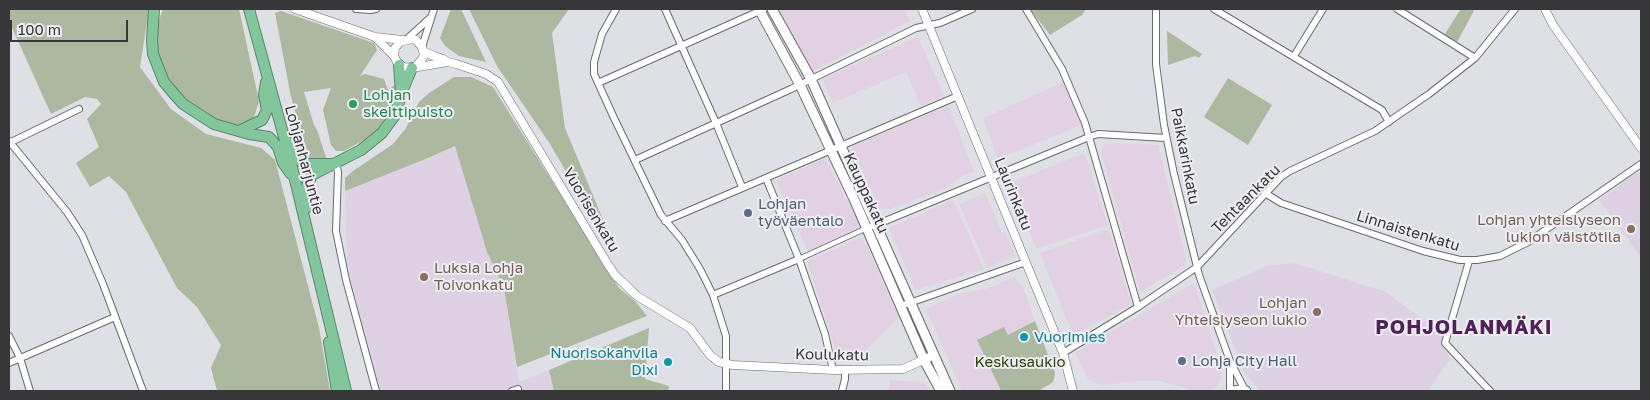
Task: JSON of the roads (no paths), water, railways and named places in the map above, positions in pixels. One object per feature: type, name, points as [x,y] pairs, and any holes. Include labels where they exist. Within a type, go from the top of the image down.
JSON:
[{"type":"highway","points":[[154,9],[153,54],[164,82],[183,104],[199,115],[225,128],[269,137],[278,147],[283,163],[294,178]]},
{"type":"highway","name":"Lohjanharjuntie","points":[[249,9],[294,178],[346,391]]},
{"type":"highway","points":[[397,60],[401,94]]},
{"type":"highway","points":[[311,247],[314,232],[306,196],[307,186],[312,176],[361,150],[382,133],[396,114],[401,94],[414,67]]},
{"type":"highway","points":[[241,130],[262,120],[267,110],[264,95],[266,76]]},
{"type":"highway","points":[[279,121],[289,135],[295,155],[302,162],[308,164],[336,164]]},
{"type":"highway","name":"Lohjanharjuntie","points":[[329,319],[330,346],[337,391]]},
{"type":"main road","name":"Kauppakatu","points":[[772,9],[811,79],[950,391]]},
{"type":"main road","name":"Kauppakatu","points":[[761,10],[831,150],[924,360],[941,391]]},
{"type":"main road","points":[[1232,391],[1245,391]]},
{"type":"street","points":[[295,9],[375,37],[416,40],[423,49]]},
{"type":"street","points":[[356,9],[376,9]]},
{"type":"street","points":[[375,37],[403,67],[414,67],[422,59],[430,18],[434,9]]},
{"type":"street","points":[[616,9],[602,34],[596,55],[594,74],[665,221],[682,240],[700,269],[712,295],[726,336],[726,391]]},
{"type":"street","points":[[665,9],[716,123],[742,187]]},
{"type":"street","name":"Laurinkatu","points":[[922,9],[1063,353],[1073,391]]},
{"type":"street","points":[[635,160],[800,85],[916,28],[929,26],[972,9]]},
{"type":"street","points":[[1026,9],[1062,69],[1085,123],[1138,307]]},
{"type":"street","name":"Paikkarinkatu","points":[[1156,9],[1156,64],[1166,138],[1174,174],[1197,267],[1230,361],[1245,391]]},
{"type":"street","points":[[1214,9],[1382,110],[1389,122]]},
{"type":"street","points":[[1294,56],[1323,9]]},
{"type":"street","points":[[1397,9],[1474,58]]},
{"type":"street","name":"Tehtaankatu","points":[[1063,353],[1138,307],[1197,267],[1265,194],[1290,171],[1375,131],[1474,58],[1515,9]]},
{"type":"street","points":[[1545,9],[1553,26],[1641,148]]},
{"type":"street","points":[[598,83],[761,10]]},
{"type":"street","points":[[397,60],[395,48],[430,18]]},
{"type":"street","name":"Vuorisenkatu","points":[[423,49],[448,62],[475,69],[498,82],[615,274],[637,296],[690,328],[710,355],[719,362],[726,364]]},
{"type":"street","name":"Vuorisenkatu","points":[[414,67],[448,62]]},
{"type":"street","points":[[665,221],[958,96]]},
{"type":"street","points":[[79,109],[9,142],[67,212],[82,235],[143,391]]},
{"type":"street","points":[[712,295],[867,228],[1089,137],[1098,134],[1166,138]]},
{"type":"street","points":[[336,164],[338,172],[336,231],[346,280],[376,391]]},
{"type":"street","name":"Linnaistenkatu","points":[[1265,194],[1281,203],[1423,251],[1460,260],[1486,259],[1500,256],[1528,242],[1641,164]]},
{"type":"street","points":[[766,178],[799,259],[825,334],[833,370]]},
{"type":"street","points":[[1469,260],[1446,343],[1490,391]]},
{"type":"street","points":[[901,306],[1026,262]]},
{"type":"street","points":[[9,362],[115,317]]},
{"type":"street","points":[[9,336],[20,358],[30,391]]},
{"type":"street","name":"Koulukatu","points":[[726,364],[833,370],[903,369],[934,355]]},
{"type":"street","name":"Paikkarinkatu","points":[[1230,361],[1232,391]]},
{"type":"street","points":[[842,391],[845,370]]},
{"type":"place","name":"Lohjan skeittipuisto","points":[[353,104]]},
{"type":"place","name":"Lohjan työväentalo","points":[[748,213]]},
{"type":"place","name":"Lohjan yhteislyseon lukion väistötila","points":[[1631,229]]},
{"type":"place","name":"Luksia Lohja Toivonkatu","points":[[424,277]]},
{"type":"place","name":"Lohjan Yhteislyseon lukio","points":[[1317,312]]},
{"type":"place","name":"Vuorimies","points":[[1024,337]]},
{"type":"place","name":"Lohja City Hall","points":[[1182,361]]},
{"type":"place","name":"Nuorisokahvila Dixi","points":[[668,362]]},
{"type":"district","name":"POHJOLANMÄKI","points":[[1464,328]]},
{"type":"park label","name":"Keskusaukio","points":[[1020,362]]}]
